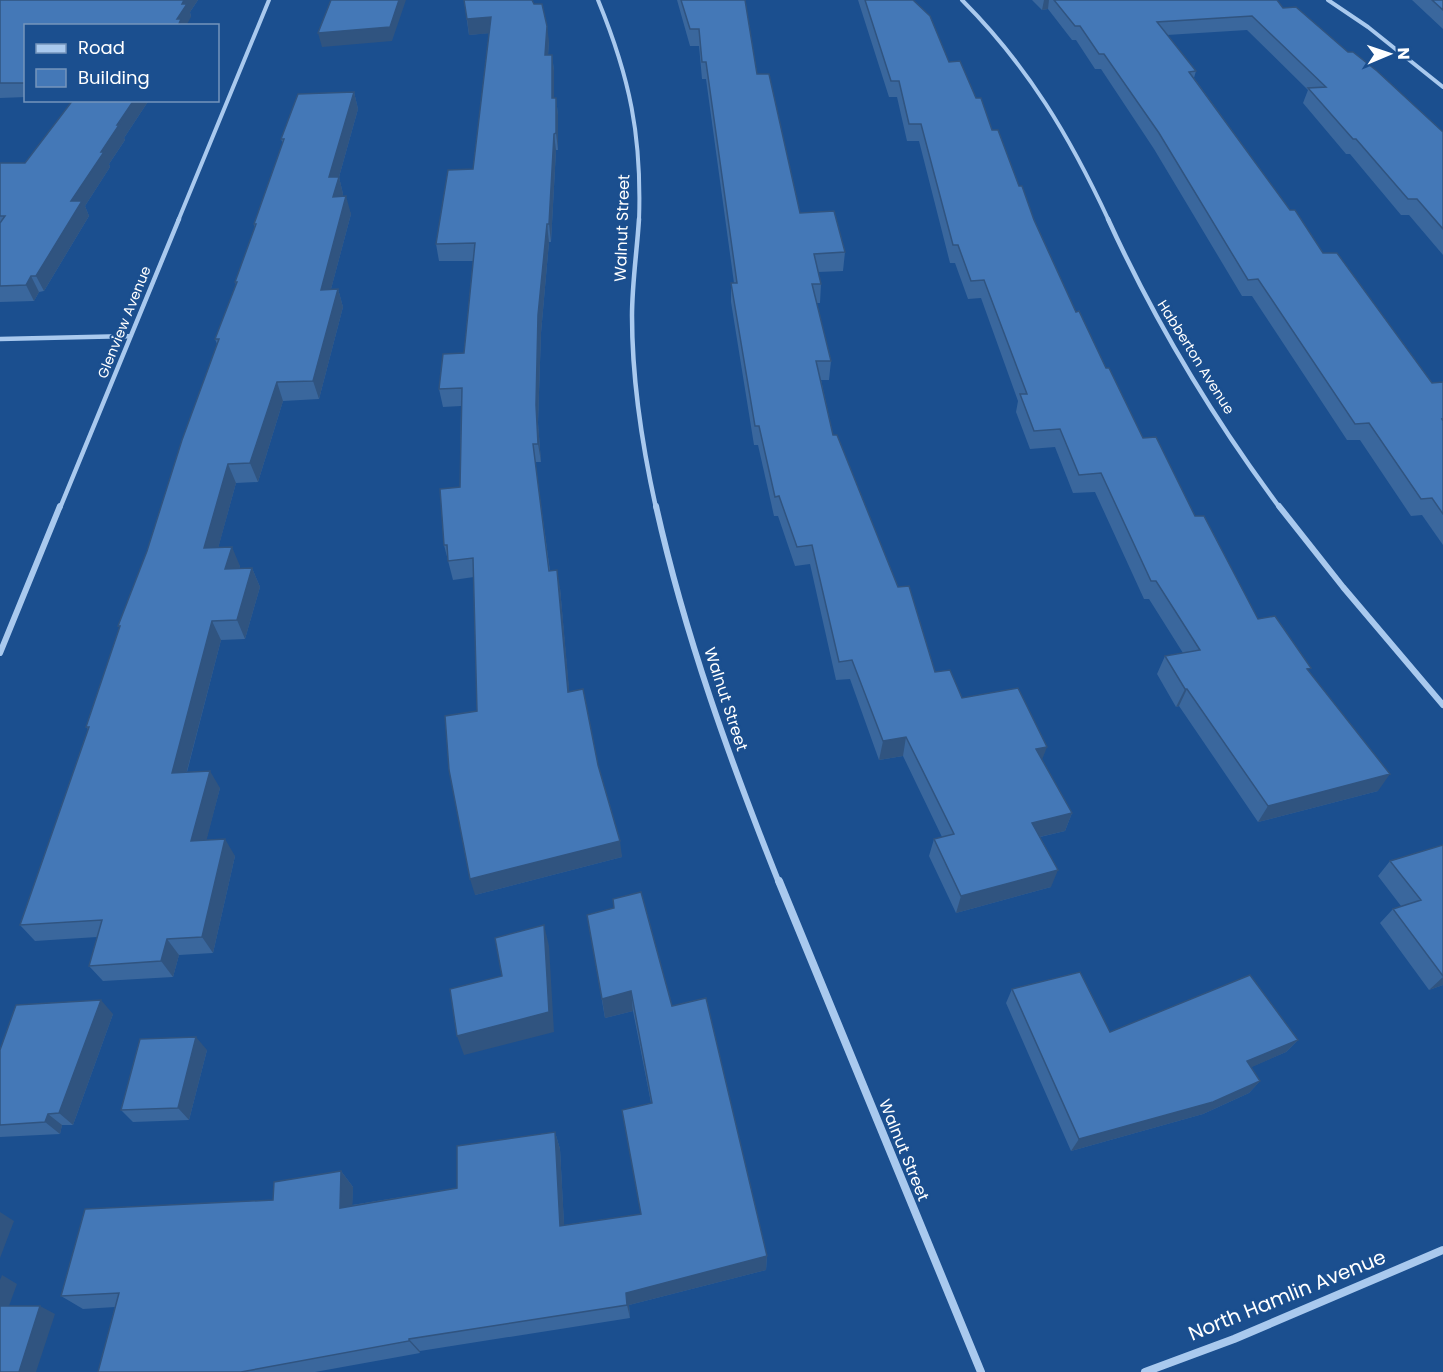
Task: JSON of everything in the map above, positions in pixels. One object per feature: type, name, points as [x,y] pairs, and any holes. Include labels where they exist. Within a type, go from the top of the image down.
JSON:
[{"type":"street","name":"Glenview Avenue","points":[[0,653],[269,0]]},
{"type":"street","name":"Walnut Street","points":[[598,0],[623,64],[631,98],[639,175],[639,219],[632,324],[634,378],[643,448],[685,618],[717,723],[771,861],[981,1372]]},
{"type":"street","name":"Habberton Avenue","points":[[962,0],[993,33],[1043,97],[1069,139],[1144,294],[1194,380],[1246,458],[1310,548],[1443,705]]},
{"type":"street","points":[[1328,0],[1368,27],[1443,87]]},
{"type":"street","points":[[0,339],[131,336]]},
{"type":"street","name":"North Hamlin Avenue","points":[[1145,1372],[1234,1339],[1443,1250]]},
{"type":"building","points":[[0,0],[184,0],[182,4],[187,4],[177,19],[181,19],[179,24],[24,24],[24,83],[0,83]]},
{"type":"building","points":[[331,0],[399,0],[390,27],[318,33]]},
{"type":"building","points":[[464,0],[532,0],[534,4],[542,4],[547,26],[545,55],[552,55],[552,98],[556,98],[556,133],[554,134],[549,224],[547,224],[538,315],[536,405],[538,444],[533,444],[549,571],[557,570],[568,692],[583,689],[598,765],[620,841],[470,879],[449,770],[445,716],[477,711],[473,558],[448,561],[447,545],[444,545],[440,489],[460,487],[462,388],[439,389],[443,354],[464,353],[475,243],[436,244],[448,170],[473,169],[491,17],[467,19]]},
{"type":"building","points":[[681,0],[745,0],[757,74],[769,74],[800,213],[834,211],[845,252],[814,254],[821,284],[812,284],[831,361],[816,361],[833,435],[837,435],[898,587],[909,586],[935,672],[950,670],[962,698],[1018,688],[1047,747],[1036,749],[1072,813],[1032,823],[1058,870],[961,896],[934,839],[954,834],[906,737],[883,741],[852,660],[839,662],[812,545],[797,547],[779,496],[775,497],[759,426],[755,426],[731,283],[737,283],[706,62],[702,62],[699,29],[690,29]]},
{"type":"building","points":[[865,0],[913,0],[930,16],[949,62],[960,61],[976,98],[981,98],[992,130],[998,130],[1019,186],[1022,186],[1034,220],[1076,312],[1079,311],[1143,438],[1156,437],[1195,516],[1204,516],[1258,619],[1275,616],[1311,668],[1307,669],[1390,774],[1268,806],[1185,689],[1165,656],[1200,650],[1156,581],[1151,581],[1101,473],[1079,475],[1060,429],[1034,431],[1020,394],[1027,394],[984,280],[971,281],[958,245],[953,245],[921,124],[909,124],[899,81],[891,81]]},
{"type":"building","points":[[1054,0],[1277,0],[1283,8],[1296,7],[1348,52],[1353,52],[1377,71],[1443,132],[1443,229],[1417,199],[1408,199],[1308,88],[1326,87],[1252,16],[1157,22],[1196,71],[1189,72],[1290,210],[1295,210],[1323,253],[1337,253],[1432,383],[1443,382],[1443,514],[1432,498],[1421,499],[1369,423],[1355,424],[1258,279],[1248,280],[1159,133],[1104,54],[1099,54],[1080,26],[1075,26]]},
{"type":"building","points":[[1432,0],[1443,0],[1443,10]]},
{"type":"building","points":[[354,92],[329,177],[339,177],[333,197],[346,196],[321,290],[338,289],[313,381],[277,382],[250,463],[228,464],[204,548],[232,547],[225,569],[252,568],[237,620],[212,621],[172,773],[210,771],[191,841],[225,839],[202,937],[167,939],[161,961],[89,966],[102,920],[20,925],[89,727],[86,727],[120,626],[118,626],[147,551],[182,440],[219,339],[215,339],[237,282],[235,282],[284,139],[281,139],[298,94]]},
{"type":"building","points":[[71,102],[133,102],[101,152],[104,152],[71,201],[82,201],[36,276],[31,276],[26,285],[0,286],[0,223],[5,216],[0,216],[0,163],[25,163]]},
{"type":"building","points":[[1443,845],[1443,976],[1393,909],[1421,900],[1390,861]]},
{"type":"building","points":[[641,892],[672,1006],[706,998],[767,1256],[626,1293],[627,1305],[409,1339],[409,1341],[241,1372],[98,1372],[119,1293],[61,1296],[85,1209],[273,1200],[274,1182],[341,1171],[340,1208],[457,1188],[457,1146],[555,1132],[560,1226],[641,1214],[622,1110],[652,1103],[631,991],[602,999],[587,915],[614,908],[613,899]]},
{"type":"building","points":[[544,925],[549,1012],[457,1036],[450,989],[502,976],[495,938]]},
{"type":"building","points":[[1080,972],[1110,1032],[1250,975],[1298,1040],[1247,1061],[1260,1081],[1213,1102],[1079,1139],[1012,989]]},
{"type":"building","points":[[101,1000],[59,1113],[48,1114],[45,1122],[0,1125],[0,1050],[16,1005]]},
{"type":"building","points":[[196,1037],[178,1108],[121,1110],[140,1039]]},
{"type":"building","points":[[0,1306],[40,1306],[19,1372],[0,1372]]}]
